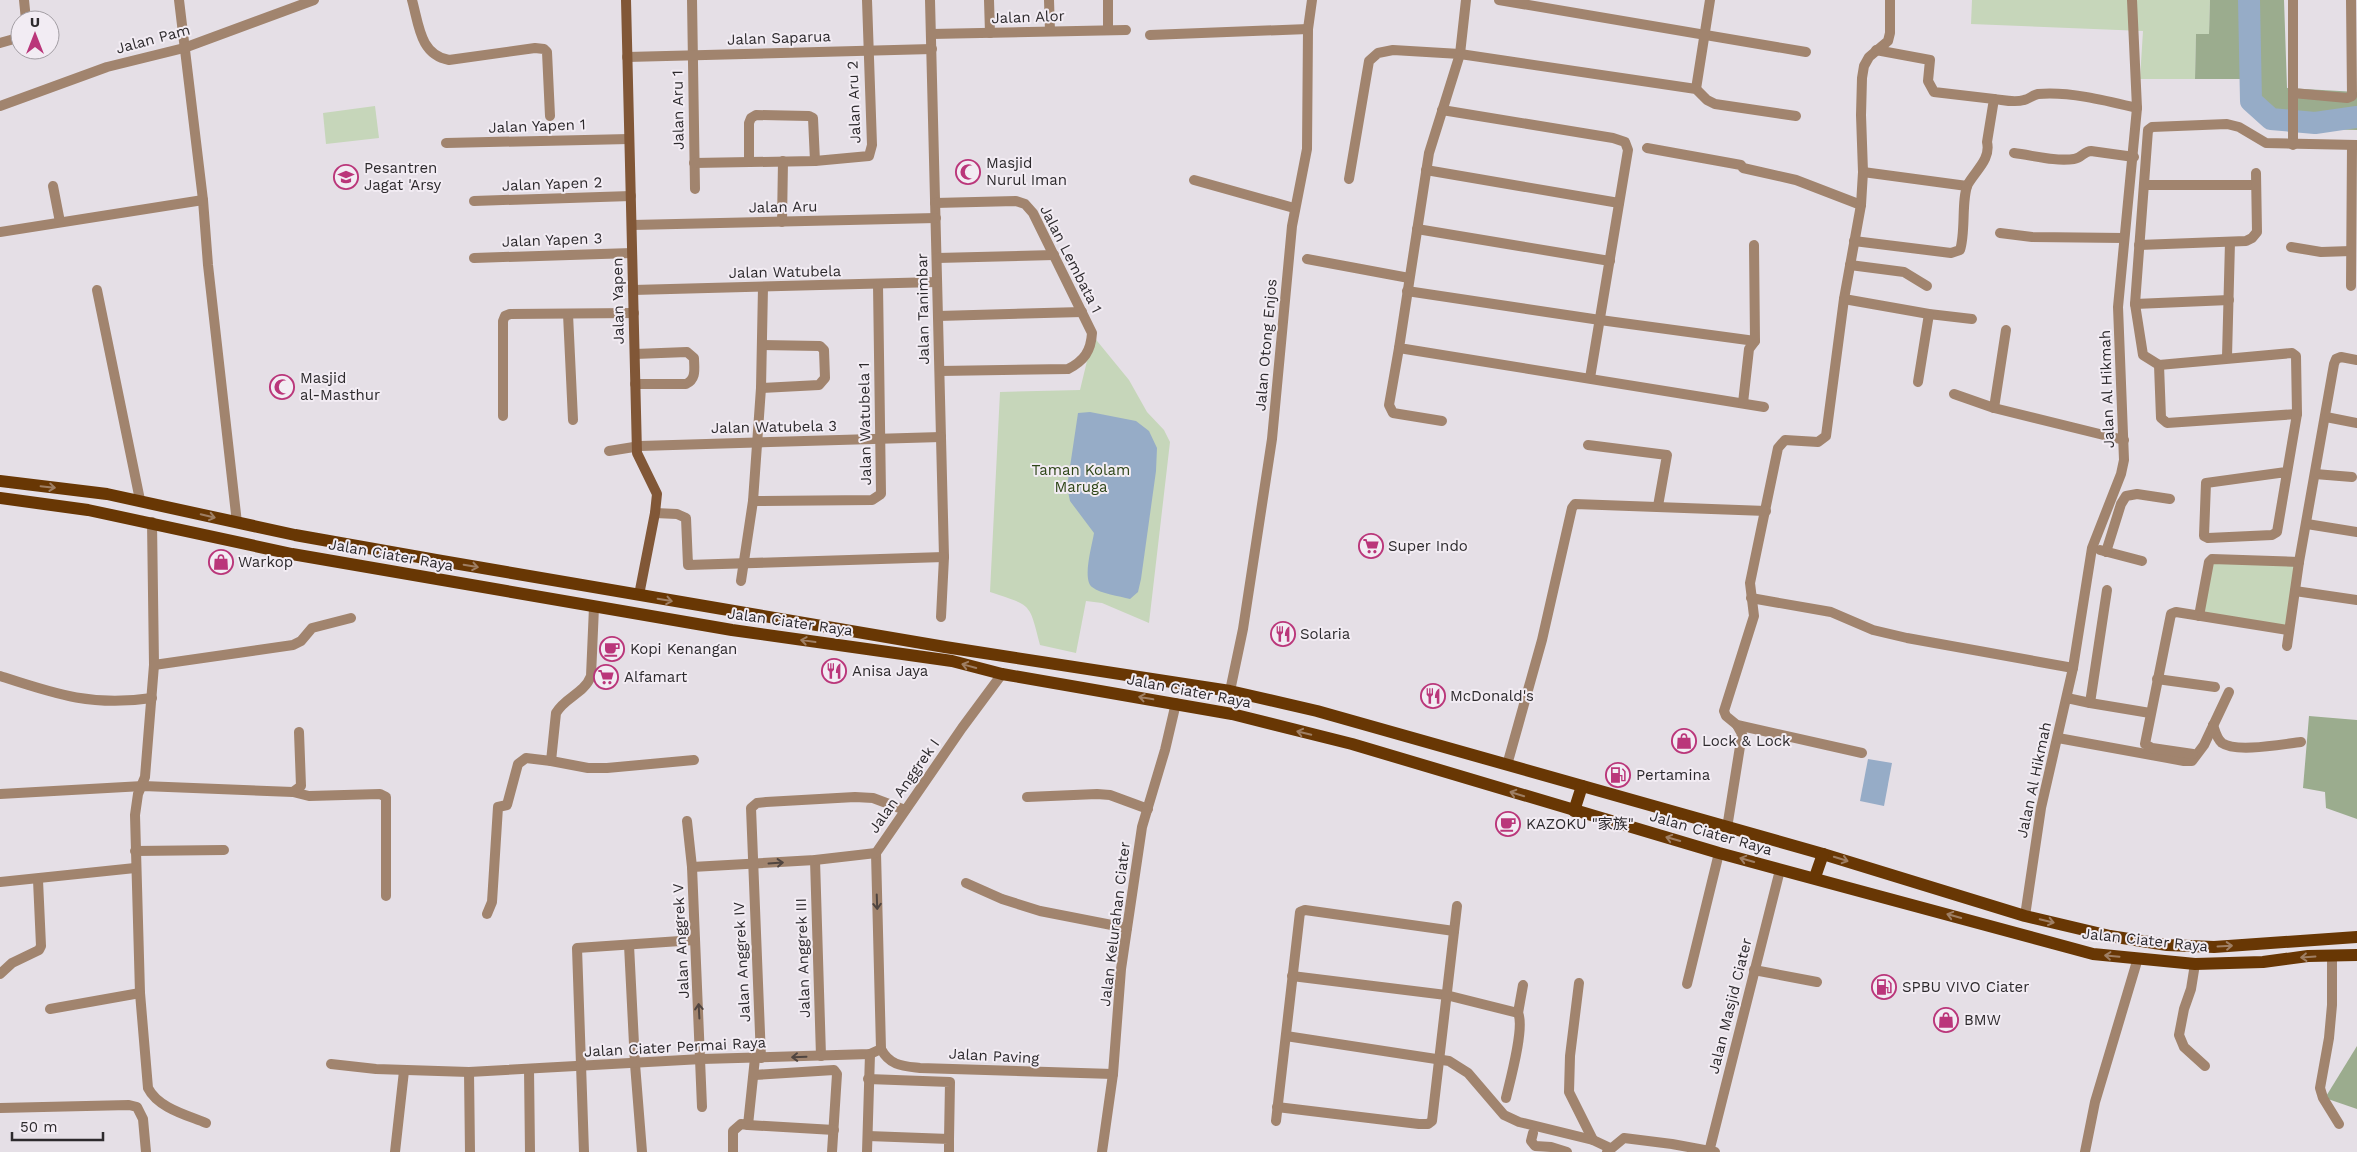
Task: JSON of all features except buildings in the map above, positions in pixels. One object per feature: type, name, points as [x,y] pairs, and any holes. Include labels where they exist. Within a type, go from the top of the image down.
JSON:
[{"type":"main road","name":"Jalan Ciater Raya","points":[[0,481],[140,500],[237,523],[363,547],[1042,662],[1230,691],[1317,711],[1823,854],[2024,916],[2110,936],[2167,945],[2214,947],[2357,937]]},
{"type":"main road","name":"Jalan Ciater Raya","points":[[0,498],[88,510],[152,522],[292,554],[359,566],[732,630],[952,661],[1002,674],[1232,714],[1352,744],[1574,811],[1780,870],[1815,877],[2093,954],[2195,964],[2262,962],[2357,955]]},
{"type":"main road","points":[[359,566],[363,547]]},
{"type":"main road","points":[[1039,680],[1042,662]]},
{"type":"main road","points":[[1574,811],[1582,786]]},
{"type":"main road","points":[[1815,877],[1823,854]]},
{"type":"street","points":[[179,0],[203,200],[208,265],[237,523]]},
{"type":"street","name":"Jalan Pam","points":[[0,106],[107,67],[184,48],[314,0]]},
{"type":"street","points":[[412,0],[423,43],[429,52],[438,58],[449,60],[535,48],[544,49],[547,52],[550,116]]},
{"type":"street","name":"Jalan Yapen","points":[[626,0],[637,453],[657,494],[639,595]]},
{"type":"street","name":"Jalan Aru 1","points":[[692,0],[695,189]]},
{"type":"street","points":[[867,0],[868,50]]},
{"type":"street","name":"Jalan Tanimbar","points":[[930,0],[944,557],[941,617]]},
{"type":"street","points":[[989,0],[990,33]]},
{"type":"street","points":[[1049,0],[1050,31]]},
{"type":"street","points":[[1108,0],[1108,30]]},
{"type":"street","name":"Jalan Otong Enjos","points":[[1230,691],[1243,629],[1272,439],[1294,208],[1308,149],[1308,29],[1312,0]]},
{"type":"street","points":[[1442,421],[1393,413],[1389,405],[1429,153],[1460,54],[1466,0]]},
{"type":"street","points":[[1499,0],[1806,52]]},
{"type":"street","points":[[1696,89],[1710,0]]},
{"type":"street","points":[[1727,828],[1742,734],[1737,725],[1726,716],[1724,711],[1754,616],[1750,583],[1780,444],[1785,440],[1818,442],[1826,436],[1844,299],[1860,205],[1863,172],[1860,115],[1862,78],[1864,66],[1876,50],[1888,41],[1890,33],[1890,0]]},
{"type":"street","name":"Jalan Al Hikmah","points":[[2024,916],[2041,808],[2073,668],[2092,548],[2121,474],[2125,450],[2118,307],[2138,108],[2132,0]]},
{"type":"street","points":[[2293,0],[2293,140]]},
{"type":"street","points":[[2293,97],[2347,98],[2352,96],[2352,0]]},
{"type":"street","points":[[1150,34],[1308,29]]},
{"type":"street","name":"Jalan Alor","points":[[931,34],[1126,30]]},
{"type":"street","name":"Jalan Saparua","points":[[627,57],[932,48]]},
{"type":"street","name":"Jalan Aru 2","points":[[783,161],[865,158],[871,153],[868,50]]},
{"type":"street","points":[[1349,179],[1370,61],[1378,53],[1393,50],[1460,54],[1696,89],[1714,104],[1796,116]]},
{"type":"street","points":[[1876,50],[1930,60],[1928,81],[1934,92],[1940,94],[2014,102],[2026,100],[2037,94],[2104,100],[2138,108]]},
{"type":"street","points":[[1854,241],[1951,253],[1958,251],[1961,245],[1967,186],[1985,160],[1994,99]]},
{"type":"street","points":[[1442,110],[1613,138],[1624,142],[1628,150],[1590,378]]},
{"type":"street","points":[[749,161],[748,123],[756,115],[813,118],[815,161]]},
{"type":"street","points":[[2286,472],[2206,483],[2204,536],[2208,538],[2274,535],[2286,472],[2297,414],[2294,354],[2227,357],[2159,365],[2142,355],[2135,304],[2148,130],[2152,127],[2228,124],[2239,127],[2266,143],[2293,140],[2354,145],[2351,286]]},
{"type":"street","name":"Jalan Yapen 1","points":[[446,143],[629,138]]},
{"type":"street","points":[[1647,148],[1741,165],[1743,168],[1796,180],[1860,205]]},
{"type":"street","points":[[2014,153],[2072,159],[2091,151],[2134,157]]},
{"type":"street","points":[[782,222],[783,161]]},
{"type":"street","name":"Jalan Aru 1","points":[[694,163],[783,161]]},
{"type":"street","points":[[1426,170],[1619,203]]},
{"type":"street","points":[[1863,172],[1967,186]]},
{"type":"street","points":[[2139,245],[2230,242],[2246,241],[2252,238],[2257,232],[2256,173]]},
{"type":"street","points":[[1194,180],[1294,208]]},
{"type":"street","points":[[2144,185],[2256,185]]},
{"type":"street","points":[[53,186],[60,222]]},
{"type":"street","name":"Jalan Yapen 2","points":[[474,201],[631,196]]},
{"type":"street","points":[[0,232],[203,200]]},
{"type":"street","name":"Jalan Lembata 1","points":[[935,203],[1016,201],[1025,204],[1054,255],[1092,333],[1092,346],[1086,356],[1079,364],[1068,370],[940,371]]},
{"type":"street","name":"Jalan Aru","points":[[632,225],[936,218]]},
{"type":"street","points":[[1417,229],[1610,261]]},
{"type":"street","points":[[2000,233],[2032,237],[2124,238]]},
{"type":"street","points":[[2227,357],[2230,242]]},
{"type":"street","points":[[1743,403],[1749,349],[1755,341],[1754,245]]},
{"type":"street","points":[[2291,247],[2321,252],[2351,251]]},
{"type":"street","name":"Jalan Yapen 3","points":[[474,258],[632,253]]},
{"type":"street","points":[[937,258],[1054,255]]},
{"type":"street","points":[[1307,260],[1409,278]]},
{"type":"street","points":[[1850,265],[1904,272],[1927,286]]},
{"type":"street","name":"Jalan Watubela","points":[[633,290],[938,282]]},
{"type":"street","name":"Jalan Watubela 1","points":[[753,501],[872,500],[881,494],[878,285]]},
{"type":"street","points":[[741,581],[753,501],[761,388],[763,287]]},
{"type":"street","points":[[97,290],[140,500]]},
{"type":"street","points":[[1407,291],[1755,341]]},
{"type":"street","points":[[1844,299],[1929,314],[1972,319]]},
{"type":"street","points":[[2135,304],[2229,300]]},
{"type":"street","points":[[938,316],[1082,312]]},
{"type":"street","points":[[503,416],[503,321],[505,316],[510,314],[634,313]]},
{"type":"street","points":[[568,314],[573,420]]},
{"type":"street","points":[[1918,382],[1929,314]]},
{"type":"street","points":[[1994,408],[2006,330]]},
{"type":"street","points":[[761,388],[819,385],[825,378],[824,350],[820,346],[762,345]]},
{"type":"street","points":[[1399,348],[1764,407]]},
{"type":"street","points":[[635,354],[691,354],[694,358],[694,377],[692,381],[686,384],[635,384]]},
{"type":"street","points":[[2288,646],[2288,630],[2299,562],[2336,359],[2341,357],[2357,360]]},
{"type":"street","points":[[2159,365],[2160,418],[2163,422],[2297,414]]},
{"type":"street","points":[[1954,394],[1994,408],[2124,440]]},
{"type":"street","points":[[2326,416],[2357,423]]},
{"type":"street","name":"Jalan Watubela 3","points":[[609,451],[637,446],[941,437]]},
{"type":"street","points":[[1588,445],[1667,455],[1658,506]]},
{"type":"street","points":[[2316,474],[2352,478]]},
{"type":"street","points":[[2106,552],[2116,519],[2126,496],[2137,494],[2170,499]]},
{"type":"street","points":[[1507,765],[1542,640],[1572,508],[1575,504],[1766,511]]},
{"type":"street","points":[[655,513],[677,514],[686,518],[688,565],[744,565],[944,557]]},
{"type":"street","points":[[152,522],[154,665],[145,777],[136,804],[135,851],[140,931],[140,993],[148,1088],[151,1093],[170,1109],[206,1123]]},
{"type":"street","points":[[2307,524],[2357,532]]},
{"type":"street","points":[[2092,548],[2142,561]]},
{"type":"street","points":[[2200,616],[2209,562],[2212,559],[2299,562]]},
{"type":"street","points":[[2090,703],[2108,590]]},
{"type":"street","points":[[2295,591],[2357,600]]},
{"type":"street","points":[[1751,598],[1831,612],[1873,630],[1906,638],[2073,668]]},
{"type":"street","points":[[551,761],[556,712],[559,707],[588,685],[591,676],[594,607]]},
{"type":"street","points":[[2193,754],[2146,747],[2144,742],[2171,614],[2176,612],[2288,630]]},
{"type":"street","points":[[154,665],[292,645],[302,641],[312,628],[351,618]]},
{"type":"street","name":"Jalan Anggrek I","points":[[881,1049],[876,853],[962,728],[1002,674]]},
{"type":"street","points":[[0,676],[88,701],[127,702],[152,698]]},
{"type":"street","points":[[2157,679],[2215,687]]},
{"type":"street","points":[[2058,738],[2189,761],[2195,759],[2229,692]]},
{"type":"street","points":[[2067,698],[2150,713]]},
{"type":"street","name":"Jalan Kelurahan Ciater","points":[[1102,1152],[1113,1074],[1127,928],[1142,827],[1165,750],[1176,703]]},
{"type":"street","points":[[1737,725],[1862,753]]},
{"type":"street","points":[[2213,725],[2218,740],[2228,746],[2261,746],[2301,742]]},
{"type":"street","points":[[293,792],[301,786],[299,732]]},
{"type":"street","points":[[487,914],[492,902],[498,807],[507,805],[518,764],[522,760],[526,758],[588,768],[607,768],[694,760]]},
{"type":"street","points":[[0,794],[142,786],[293,792],[309,796],[380,794],[386,797],[386,896]]},
{"type":"street","points":[[1027,797],[1110,795],[1148,809]]},
{"type":"street","name":"Jalan Anggrek IV","points":[[748,1125],[758,1058],[751,808],[757,803],[855,797],[873,798],[905,810]]},
{"type":"street","name":"Jalan Anggrek V","points":[[687,820],[692,867],[702,1059],[702,1107]]},
{"type":"street","points":[[135,851],[224,850]]},
{"type":"street","points":[[1687,984],[1719,852]]},
{"type":"street","points":[[692,867],[815,860],[876,853]]},
{"type":"street","name":"Jalan Anggrek III","points":[[815,860],[821,1056]]},
{"type":"street","points":[[0,882],[38,880],[135,868]]},
{"type":"street","name":"Jalan Masjid Ciater","points":[[1711,1151],[1780,870]]},
{"type":"street","points":[[0,974],[12,963],[39,950],[41,946],[38,880]]},
{"type":"street","points":[[966,882],[1002,898],[1040,911],[1127,928]]},
{"type":"street","points":[[1277,1107],[1428,1124],[1434,1116],[1446,995],[1458,906]]},
{"type":"street","points":[[1276,1121],[1299,914],[1302,910],[1454,931]]},
{"type":"street","points":[[584,1152],[577,948],[695,940]]},
{"type":"street","points":[[630,944],[635,1064],[642,1152]]},
{"type":"street","points":[[2332,956],[2330,1038],[2320,1088],[2323,1098],[2339,1124]]},
{"type":"street","points":[[2085,1152],[2095,1102],[2138,958]]},
{"type":"street","points":[[2195,964],[2179,1035],[2184,1047],[2205,1066]]},
{"type":"street","points":[[1754,970],[1817,982]]},
{"type":"street","points":[[1292,976],[1446,995],[1518,1013]]},
{"type":"street","points":[[1579,984],[1570,1056],[1569,1092],[1593,1140]]},
{"type":"street","points":[[1506,1098],[1517,1050],[1521,1018],[1518,1013],[1523,986]]},
{"type":"street","points":[[50,1009],[140,993]]},
{"type":"street","points":[[1286,1036],[1449,1061],[1460,1067],[1504,1115],[1519,1122],[1593,1140],[1608,1150],[1624,1138],[1711,1151]]},
{"type":"street","name":"Jalan Ciater Permai Raya","points":[[331,1064],[404,1071],[469,1072],[702,1059],[870,1054],[881,1049]]},
{"type":"street","name":"Jalan Paving","points":[[881,1049],[886,1057],[895,1064],[920,1068],[1113,1074]]},
{"type":"street","points":[[867,1152],[870,1054]]},
{"type":"street","points":[[529,1068],[530,1152]]},
{"type":"street","points":[[754,1075],[834,1070],[837,1074],[832,1152]]},
{"type":"street","points":[[394,1152],[404,1071]]},
{"type":"street","points":[[469,1072],[470,1152]]},
{"type":"street","points":[[868,1080],[950,1082],[949,1152]]},
{"type":"street","points":[[0,1108],[129,1105],[137,1107],[143,1119],[146,1152]]},
{"type":"street","points":[[733,1152],[733,1131],[741,1124],[834,1130]]},
{"type":"street","points":[[1533,1133],[1531,1141],[1535,1146],[1551,1147],[1567,1152]]},
{"type":"street","points":[[868,1136],[949,1139]]},
{"type":"green space","points":[[1972,0],[2210,0],[2209,34],[2196,34],[2195,79],[2140,79],[2143,31],[1971,24]]},
{"type":"green space","points":[[2210,0],[2284,0],[2287,88],[2357,92],[2357,130],[2274,128],[2247,107],[2243,79],[2195,79],[2196,34],[2209,34]]},
{"type":"green space","points":[[375,106],[379,138],[326,144],[323,113]]},
{"type":"green space","name":"Taman Kolam Maruga","points":[[1093,336],[1129,380],[1147,412],[1164,430],[1170,442],[1149,623],[1102,603],[1086,601],[1076,653],[1040,645],[1027,608],[1014,600],[990,592],[1000,392],[1080,390]]},
{"type":"green space","points":[[2209,562],[2299,562],[2288,634],[2199,616]]},
{"type":"green space","points":[[2309,716],[2357,720],[2357,819],[2326,808],[2325,792],[2303,788]]},
{"type":"green space","points":[[2357,1046],[2357,1109],[2325,1098]]},
{"type":"water","points":[[1090,412],[1136,421],[1149,431],[1157,448],[1156,471],[1141,579],[1138,592],[1130,599],[1100,591],[1089,583],[1088,570],[1094,533],[1070,501],[1067,487],[1078,413]]},
{"type":"water","points":[[1868,759],[1892,763],[1884,806],[1860,801]]},
{"type":"waterway","points":[[2249,0],[2251,101],[2271,119],[2315,123],[2357,117]]},
{"type":"place","name":"Masjid Nurul Iman","points":[[968,172]]},
{"type":"place","name":"Pesantren Jagat 'Arsy","points":[[346,177]]},
{"type":"place","name":"Masjid al-Masthur","points":[[282,387]]},
{"type":"place","name":"Super Indo","points":[[1371,546]]},
{"type":"place","name":"Warkop","points":[[221,562]]},
{"type":"place","name":"Solaria","points":[[1283,634]]},
{"type":"place","name":"Kopi Kenangan","points":[[612,649]]},
{"type":"place","name":"Anisa Jaya","points":[[834,671]]},
{"type":"place","name":"Alfamart","points":[[606,677]]},
{"type":"place","name":"McDonald's","points":[[1433,696]]},
{"type":"place","name":"Lock & Lock","points":[[1684,741]]},
{"type":"place","name":"Pertamina","points":[[1618,775]]},
{"type":"place","name":"KAZOKU \"家族\"","points":[[1508,824]]},
{"type":"place","name":"SPBU VIVO Ciater","points":[[1884,987]]},
{"type":"place","name":"BMW","points":[[1946,1020]]}]
